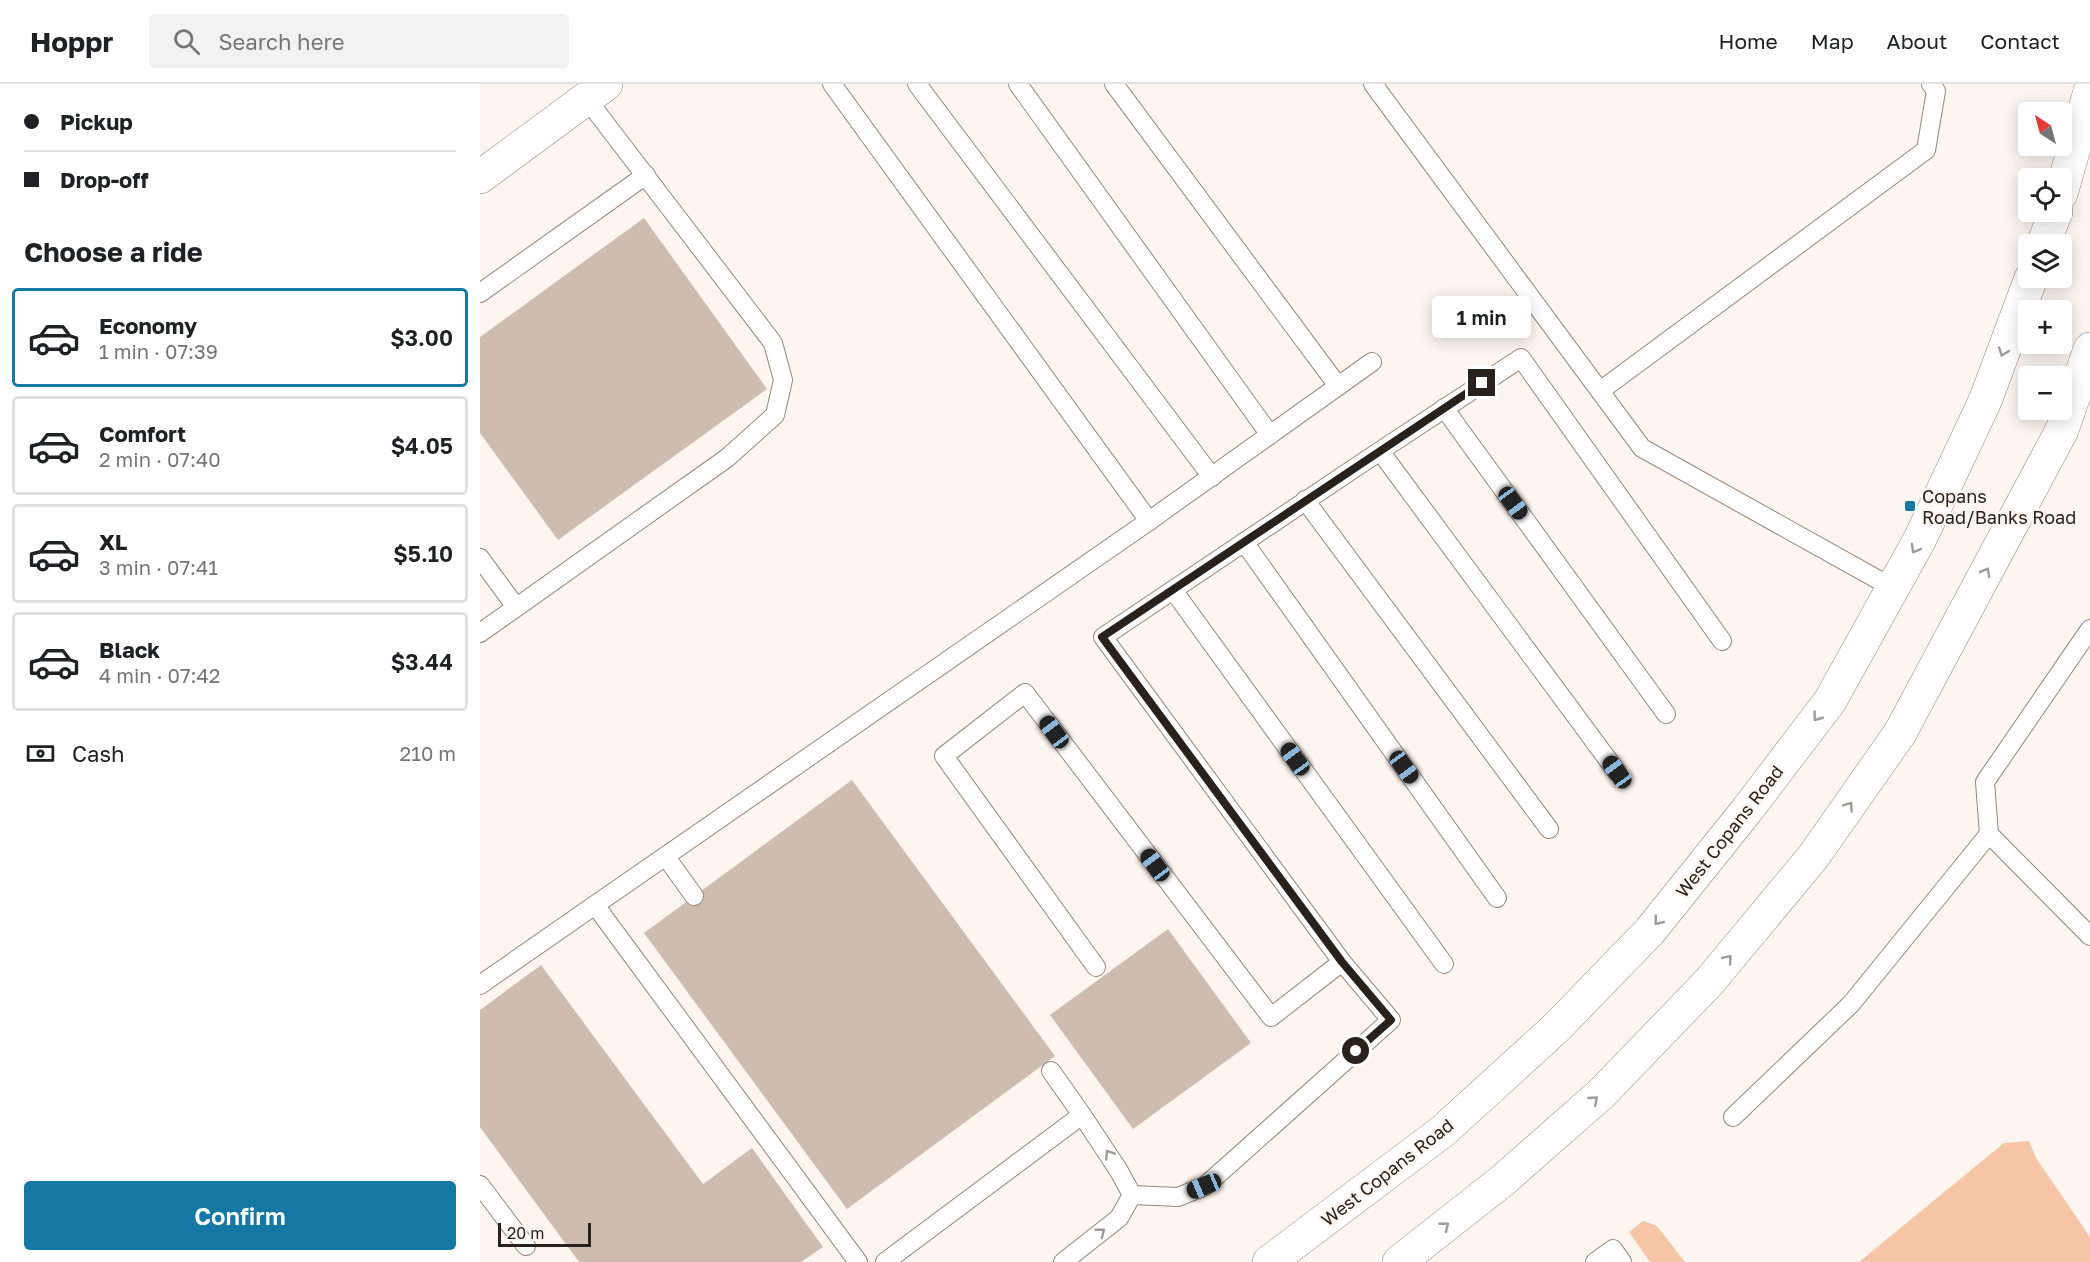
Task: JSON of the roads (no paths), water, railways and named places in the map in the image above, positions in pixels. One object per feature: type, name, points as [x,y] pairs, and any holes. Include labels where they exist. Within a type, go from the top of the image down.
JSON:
[{"type":"main road","points":[[480,177],[596,91]]},
{"type":"main road","points":[[2068,168],[2090,92]]},
{"type":"main road","name":"West Copans Road","points":[[1269,1262],[1443,1131],[1556,1028],[1650,931],[1747,810],[1830,701],[1920,539],[1985,401],[2027,288]]},
{"type":"main road","points":[[1399,1262],[1503,1181],[1602,1093],[1709,982],[1813,857],[1905,723],[2062,430],[2090,349]]},
{"type":"lane","points":[[832,84],[1149,521]]},
{"type":"lane","points":[[917,84],[1212,477]]},
{"type":"lane","points":[[1018,84],[1270,435]]},
{"type":"lane","points":[[1114,84],[1338,386]]},
{"type":"lane","points":[[1372,84],[1642,448],[1893,588]]},
{"type":"lane","points":[[1600,391],[1926,150],[1936,92],[1930,84]]},
{"type":"lane","points":[[480,633],[727,458],[775,415],[783,380],[773,343],[646,175],[596,91]]},
{"type":"lane","points":[[480,293],[646,175]]},
{"type":"lane","points":[[1131,1195],[1178,1197],[1204,1186],[1391,1020],[1342,962],[1102,637],[1521,358],[1722,640]]},
{"type":"lane","points":[[480,985],[1212,477],[1372,362]]},
{"type":"lane","points":[[1444,408],[1666,714]]},
{"type":"lane","points":[[1380,451],[1617,772]]},
{"type":"lane","points":[[1305,500],[1550,829]]},
{"type":"lane","points":[[1244,542],[1497,898]]},
{"type":"lane","points":[[480,558],[516,607]]},
{"type":"lane","points":[[1173,590],[1444,964]]},
{"type":"lane","points":[[2090,629],[1985,782],[1989,834],[2090,936]]},
{"type":"lane","points":[[1096,967],[944,756],[1025,693],[1271,1017],[1342,962]]},
{"type":"lane","points":[[1733,1117],[1851,1004],[1989,834]]},
{"type":"lane","points":[[666,856],[694,896]]},
{"type":"lane","points":[[596,905],[858,1262]]},
{"type":"lane","points":[[1051,1071],[1119,1171],[1131,1195]]},
{"type":"lane","points":[[885,1262],[1082,1115]]},
{"type":"lane","points":[[480,1185],[526,1246]]},
{"type":"lane","points":[[1063,1262],[1119,1218],[1131,1195]]},
{"type":"lane","points":[[1595,1262],[1613,1249],[1622,1262]]},
{"type":"place","name":"Copans Road/Banks Road","points":[[1910,506]]}]
